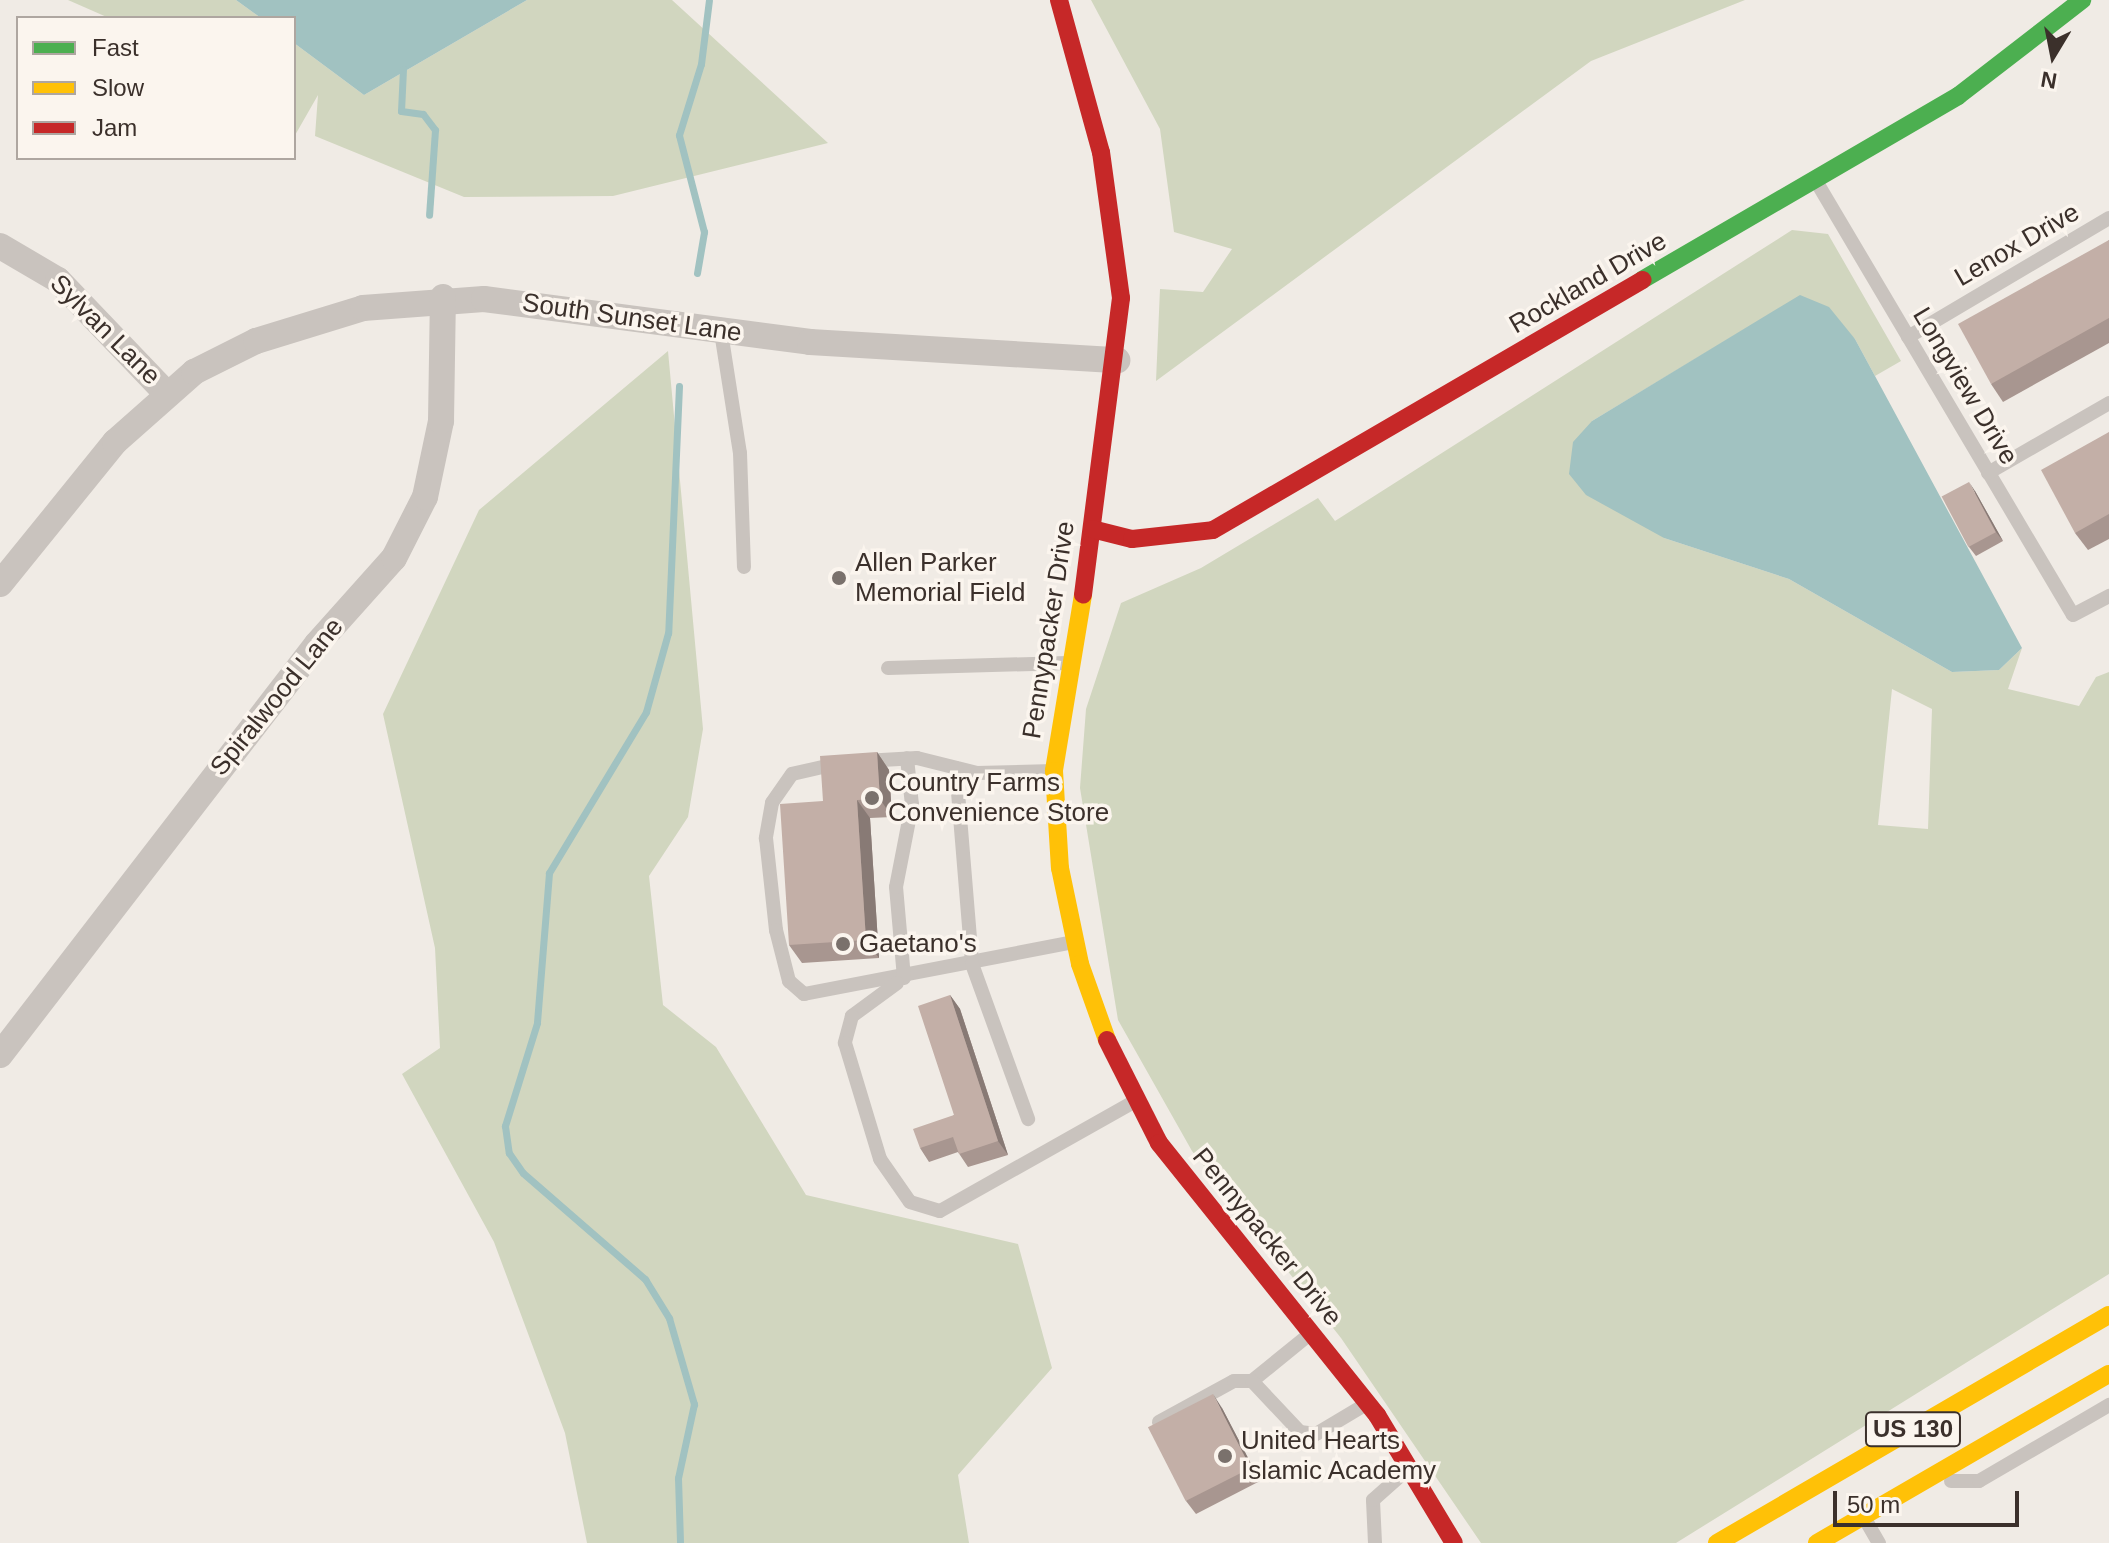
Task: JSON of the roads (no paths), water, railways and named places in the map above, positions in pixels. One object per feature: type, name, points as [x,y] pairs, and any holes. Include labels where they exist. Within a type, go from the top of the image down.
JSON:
[{"type":"main road","name":"Rockland Drive","points":[[1092,529],[1132,539],[1213,530],[1815,181],[1998,71],[2082,0]]},
{"type":"main road","name":"Pennypacker Drive","points":[[1059,3],[1119,251],[1117,360],[1092,529],[1067,663],[1054,771],[1060,868],[1074,941],[1135,1101],[1186,1183],[1368,1402],[1410,1468],[1447,1540]]},
{"type":"main road","name":"US 130","points":[[1717,1543],[2109,1315]]},
{"type":"main road","name":"US 130","points":[[1817,1543],[2109,1374]]},
{"type":"street","name":"Sylvan Lane","points":[[0,246],[58,280],[166,393]]},
{"type":"street","name":"South Sunset Lane","points":[[0,584],[96,465],[166,393],[224,354],[290,328],[443,297],[721,332],[1117,360]]},
{"type":"street","name":"Spiralwood Lane","points":[[0,1055],[317,644],[394,558],[425,497],[441,421],[443,297]]},
{"type":"lane","name":"Longview Drive","points":[[1815,181],[2073,615],[2109,596]]},
{"type":"lane","name":"Lenox Drive","points":[[1908,337],[2109,218]]},
{"type":"lane","points":[[721,332],[740,453],[744,567]]},
{"type":"lane","points":[[1988,473],[2109,403]]},
{"type":"lane","points":[[888,668],[1067,663]]},
{"type":"lane","points":[[1054,771],[956,768],[907,758],[792,774],[772,803],[766,838],[789,981],[804,994],[904,978],[1074,941]]},
{"type":"lane","points":[[904,978],[896,887],[912,805],[907,758]]},
{"type":"lane","points":[[956,768],[972,964],[1028,1119]]},
{"type":"lane","points":[[904,978],[852,1016],[845,1043],[880,1159],[910,1202],[940,1211],[1135,1101]]},
{"type":"lane","points":[[1159,1422],[1220,1385],[1252,1381],[1311,1333]]},
{"type":"lane","points":[[1252,1381],[1300,1432],[1316,1434],[1368,1402]]},
{"type":"lane","points":[[1923,1481],[1979,1481],[2109,1405]]},
{"type":"lane","points":[[1375,1543],[1373,1500],[1410,1468]]},
{"type":"lane","points":[[1863,1516],[1879,1543]]},
{"type":"water","points":[[236,0],[527,0],[364,95],[296,44],[296,16],[258,16]]},
{"type":"water","points":[[1800,295],[1829,307],[1855,339],[2022,648],[1999,670],[1952,672],[1789,579],[1664,538],[1586,495],[1569,474],[1573,442],[1592,421]]},
{"type":"waterway","points":[[697,273],[704,232],[679,135],[701,64],[709,0]]},
{"type":"waterway","points":[[403,69],[401,111],[423,114],[435,130],[429,215]]},
{"type":"waterway","points":[[679,386],[668,633],[646,712],[549,873],[537,1023],[505,1126],[509,1153],[523,1173],[645,1279],[669,1318],[694,1404],[678,1478],[680,1543]]},
{"type":"place","name":"Allen Parker Memorial Field","points":[[839,578]]},
{"type":"place","name":"Country Farms Convenience Store","points":[[872,798]]},
{"type":"place","name":"Gaetano's","points":[[843,944]]},
{"type":"place","name":"United Hearts Islamic Academy","points":[[1225,1456]]}]
